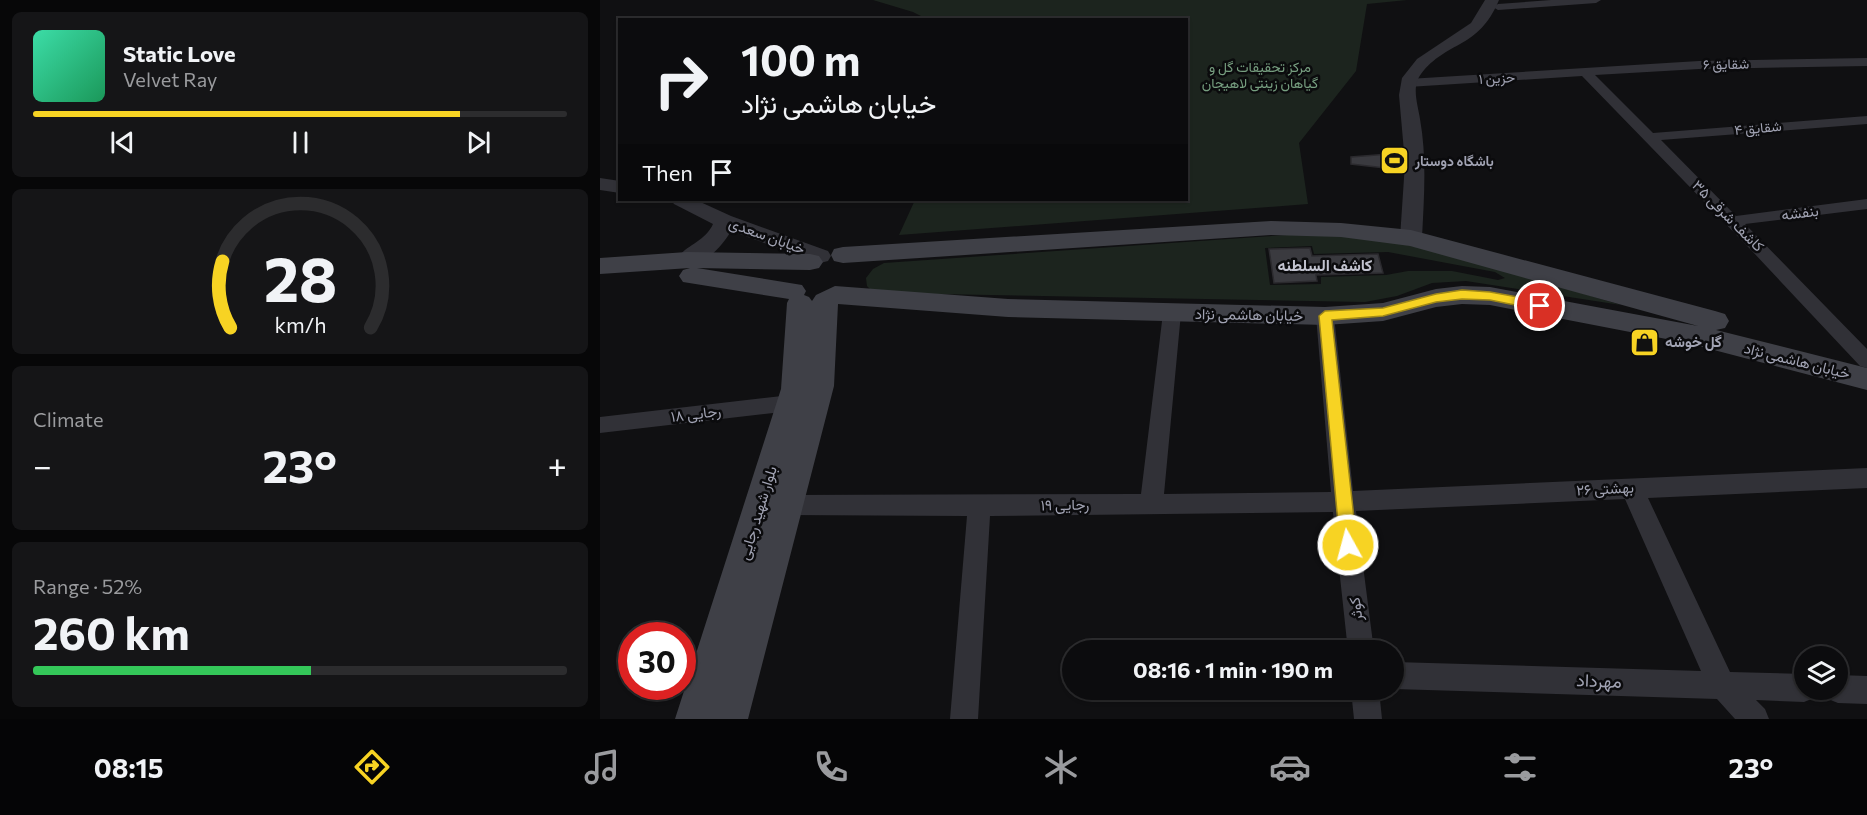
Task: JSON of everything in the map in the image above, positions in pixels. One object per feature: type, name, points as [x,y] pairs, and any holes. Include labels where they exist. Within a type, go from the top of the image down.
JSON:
[{"type":"main road","points":[[600,266],[687,260],[824,258],[1271,228],[1341,230],[1411,238],[1867,362]]},
{"type":"main road","points":[[824,258],[849,260],[850,276],[813,298],[795,280],[824,258]]},
{"type":"main road","name":"خیابان هاشمی نژاد","points":[[600,266],[714,278],[813,298],[1008,308],[1325,316],[1383,312],[1436,298],[1490,296],[1687,333],[1867,379]]},
{"type":"main road","name":"بلوار شهید رجایی","points":[[696,719],[810,344],[813,298]]},
{"type":"main road","name":"بلوار شهید رجایی","points":[[727,719],[819,386],[810,344]]},
{"type":"street","points":[[1411,238],[1417,165],[1408,101],[1408,83],[1432,61],[1479,36],[1493,21],[1496,2],[1596,0]]},
{"type":"street","name":"شقایق ۶","points":[[1586,73],[1699,65],[1867,62]]},
{"type":"street","name":"حزین ۱","points":[[1408,83],[1586,73]]},
{"type":"street","name":"کاشف شرقی ۳۵","points":[[1586,73],[1733,221],[1867,362]]},
{"type":"street","name":"شقایق ۴","points":[[1650,137],[1867,120]]},
{"type":"street","points":[[600,184],[618,187]]},
{"type":"street","name":"خیابان سعدی","points":[[683,201],[724,221],[824,258]]},
{"type":"street","name":"بنفشه","points":[[1733,221],[1867,204]]},
{"type":"street","points":[[687,260],[716,237],[724,221]]},
{"type":"street","points":[[1151,504],[1172,313]]},
{"type":"street","name":"کوثر","points":[[1325,316],[1343,502],[1360,640]]},
{"type":"street","name":"رجایی ۱۸","points":[[600,425],[791,403]]},
{"type":"street","name":"بهشتی ۲۶","points":[[1343,502],[1867,478]]},
{"type":"street","points":[[1632,488],[1720,684],[1755,719]]},
{"type":"street","name":"رجایی ۱۹","points":[[787,505],[979,506],[1343,502]]},
{"type":"street","points":[[964,719],[979,506]]},
{"type":"street","name":"مهرداد","points":[[1404,676],[1794,688]]},
{"type":"street","points":[[1848,689],[1867,690]]},
{"type":"street","points":[[1366,700],[1368,719]]},
{"type":"green space","name":"مرکز تحقیقات گل و گیاهان زینتی لاهیجان","points":[[873,0],[1407,0],[1367,4],[1356,71],[1299,143],[1308,204],[899,235],[915,201],[1188,201],[1188,18],[925,18]]},
{"type":"green space","points":[[1286,235],[1332,235],[1367,238],[1441,252],[1621,305],[1466,281],[1432,283],[1397,296],[1365,302],[873,292],[867,286],[866,278],[873,269],[884,263]],"holes":[[[1312,246],[1314,254],[1388,252],[1495,272],[1505,278],[1498,280],[1452,271],[1408,271],[1386,275],[1321,277],[1321,284],[1270,285],[1265,248]]]},
{"type":"building","name":"باشگاه دوستار","points":[[1402,153],[1402,170],[1351,164],[1351,157]]},
{"type":"building","points":[[1310,248],[1312,256],[1378,254],[1383,273],[1316,275],[1317,281],[1274,283],[1269,249]]},
{"type":"place","name":"باشگاه دوستار","points":[[1394,161]]},
{"type":"place","name":"گل خوشه","points":[[1644,342]]},
{"type":"district","name":"کاشف السلطنه","points":[[1325,265]]},
{"type":"route","points":[[1348,545],[1325,316],[1383,312],[1436,298],[1462,295],[1490,296],[1540,306]]}]
